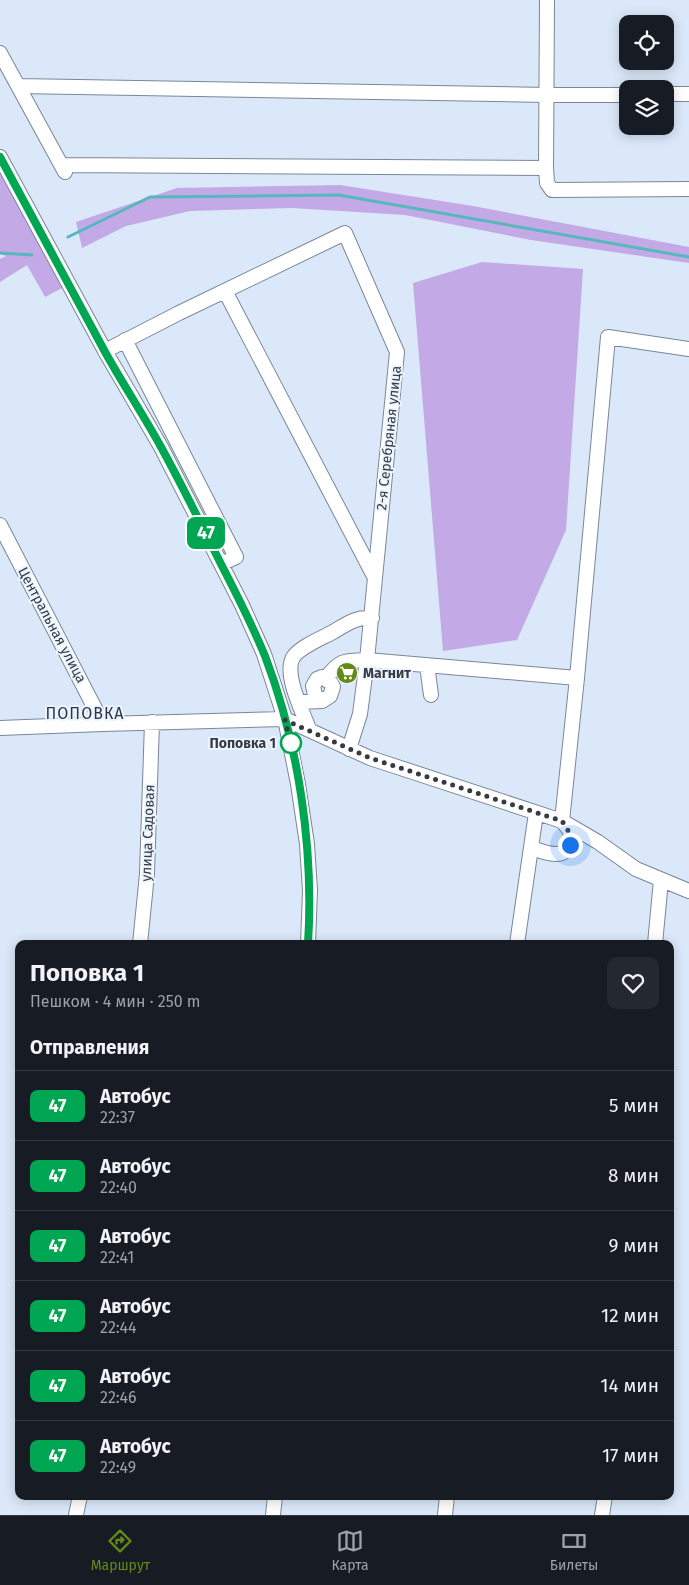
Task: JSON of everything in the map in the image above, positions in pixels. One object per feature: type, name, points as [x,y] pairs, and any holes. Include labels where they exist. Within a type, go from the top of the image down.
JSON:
[{"type":"street","points":[[547,0],[546,168],[547,183],[552,190],[689,190]]},
{"type":"street","points":[[0,53],[63,168],[546,168]]},
{"type":"street","points":[[18,86],[547,95],[619,94]]},
{"type":"street","points":[[674,94],[689,94]]},
{"type":"street","points":[[0,156],[105,351],[161,446],[264,654],[292,749],[307,844],[310,890],[308,940]]},
{"type":"street","name":"2-я Серебряная улица","points":[[105,351],[345,233],[397,352],[367,660],[360,714],[349,749]]},
{"type":"street","points":[[225,291],[375,578]]},
{"type":"street","points":[[531,848],[556,854],[564,853],[572,840],[562,821],[608,337],[689,349]]},
{"type":"street","points":[[125,340],[236,557],[221,564]]},
{"type":"street","name":"Центральная улица","points":[[0,525],[103,724]]},
{"type":"street","points":[[309,729],[290,675],[290,665],[294,656],[359,618],[372,618]]},
{"type":"street","points":[[299,702],[327,699],[332,692],[332,683],[326,678],[339,664],[345,661],[367,660],[577,678]]},
{"type":"street","points":[[427,665],[431,695]]},
{"type":"street","points":[[0,728],[152,722],[285,720],[309,729],[370,758],[562,821],[598,842],[636,869],[689,891]]},
{"type":"street","name":"улица Садовая","points":[[140,940],[147,874],[152,722]]},
{"type":"street","points":[[518,940],[536,814]]},
{"type":"street","points":[[655,940],[661,880]]},
{"type":"street","points":[[76,1515],[79,1500]]},
{"type":"street","points":[[273,1515],[275,1500]]},
{"type":"street","points":[[445,1515],[447,1500]]},
{"type":"street","points":[[602,1515],[604,1500]]},
{"type":"shaded area","points":[[0,170],[64,287],[45,297],[27,265],[0,282],[0,259],[6,256],[0,254]]},
{"type":"shaded area","points":[[340,185],[473,206],[689,247],[689,263],[531,240],[405,215],[292,208],[190,211],[126,226],[82,248],[76,222],[177,188]]},
{"type":"shaded area","points":[[482,262],[583,269],[566,530],[517,640],[443,651],[413,283]]},
{"type":"waterway","points":[[68,237],[150,197],[339,195],[689,257]]},
{"type":"waterway","points":[[0,253],[32,255]]},
{"type":"bus line","name":"47","points":[[0,157],[105,351],[161,446],[242,605],[264,654],[292,749],[307,844],[310,890],[308,940]]},
{"type":"place","name":"Магнит","points":[[347,673]]},
{"type":"place","name":"Поповка 1","points":[[291,743]]},
{"type":"district","name":"ПОПОВКА","points":[[85,713]]},
{"type":"route","points":[[291,743],[292,749],[285,720],[309,729],[370,758],[562,821],[571,835],[570,845]]}]
